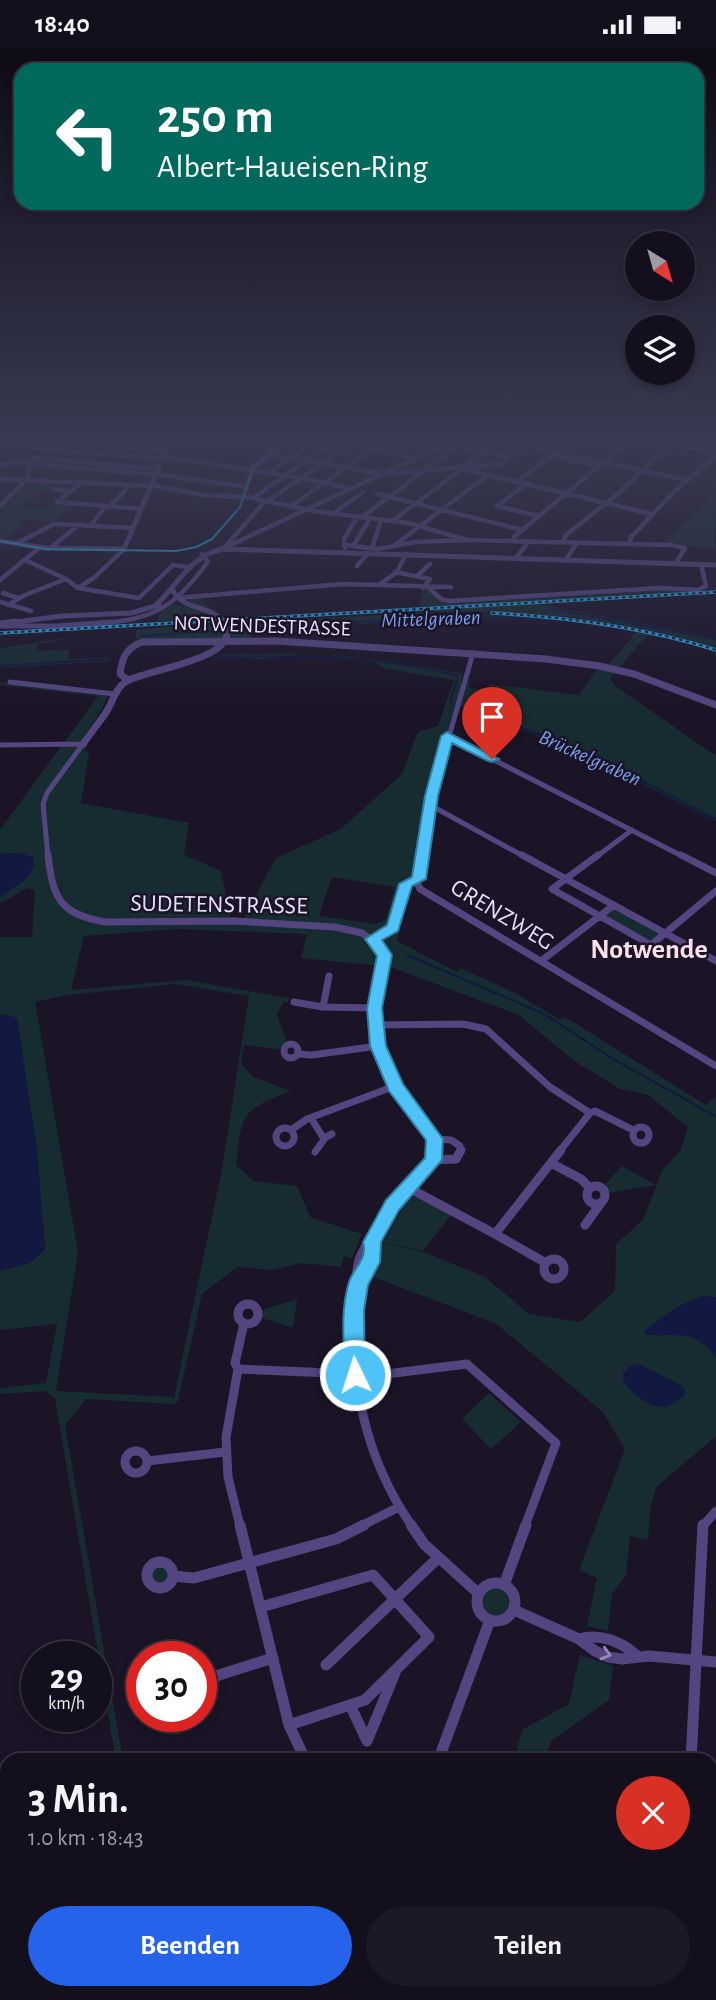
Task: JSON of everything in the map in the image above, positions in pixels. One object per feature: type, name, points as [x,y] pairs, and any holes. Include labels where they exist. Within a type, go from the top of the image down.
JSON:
[{"type":"street","points":[[15,544],[41,530]]},
{"type":"street","points":[[50,548],[72,530]]},
{"type":"street","points":[[78,587],[95,577],[124,549],[132,530]]},
{"type":"street","points":[[223,548],[239,530]]},
{"type":"street","points":[[236,546],[267,530]]},
{"type":"street","points":[[345,546],[351,530]]},
{"type":"street","points":[[345,546],[354,543],[363,530]]},
{"type":"street","points":[[373,551],[378,530]]},
{"type":"street","points":[[395,545],[415,530]]},
{"type":"street","points":[[434,530],[467,540]]},
{"type":"street","points":[[513,541],[523,530]]},
{"type":"street","points":[[563,542],[572,530]]},
{"type":"street","points":[[631,544],[630,538],[637,530]]},
{"type":"street","points":[[357,566],[373,551],[395,545],[467,540],[671,545],[685,548],[676,563]]},
{"type":"street","points":[[0,541],[39,548],[124,549]]},
{"type":"street","points":[[516,558],[529,541]]},
{"type":"street","points":[[354,543],[373,551]]},
{"type":"street","points":[[566,559],[577,543]]},
{"type":"street","points":[[159,605],[175,595],[188,567],[202,554],[236,546],[345,546],[406,554],[716,565]]},
{"type":"street","points":[[0,580],[39,548]]},
{"type":"street","points":[[0,625],[65,625],[142,617],[161,610],[208,562],[202,554]]},
{"type":"street","points":[[377,585],[386,582],[405,561],[406,554]]},
{"type":"street","points":[[25,560],[78,587],[108,595],[139,598],[173,565],[188,567]]},
{"type":"street","points":[[417,576],[430,564]]},
{"type":"street","points":[[426,588],[441,599],[449,601],[637,589],[698,590],[706,586],[701,564]]},
{"type":"street","points":[[395,572],[430,579],[426,588]]},
{"type":"street","points":[[8,604],[66,579]]},
{"type":"street","points":[[159,605],[175,595],[316,585],[451,587]]},
{"type":"street","points":[[3,593],[18,598]]},
{"type":"street","points":[[0,745],[83,744],[109,708],[116,693],[129,679],[212,652],[222,644],[227,633],[224,622],[218,616],[185,603],[175,595]]},
{"type":"street","points":[[0,602],[31,611]]},
{"type":"street","points":[[0,625],[62,616],[131,613],[159,605],[185,603]]},
{"type":"street","points":[[22,621],[26,624],[65,625]]},
{"type":"street","name":"NOTWENDESTRASSE","points":[[123,667],[125,653],[134,645],[152,641],[277,641],[473,653],[606,667],[662,683],[716,705]]},
{"type":"street","points":[[473,653],[447,736],[430,805],[419,879],[406,884],[393,927],[373,939],[382,948],[385,961],[374,1008],[378,1046],[395,1086],[435,1139],[434,1160],[393,1205],[372,1242],[374,1248],[370,1262],[365,1276],[359,1281],[353,1326],[355,1375],[376,1464],[397,1508],[438,1558],[479,1594]]},
{"type":"street","points":[[116,693],[114,686],[118,667],[141,673]]},
{"type":"street","points":[[123,667],[129,679]]},
{"type":"street","points":[[10,682],[116,693]]},
{"type":"street","points":[[447,736],[716,873]]},
{"type":"street","name":"SUDETENSTRASSE","points":[[83,744],[47,793],[43,804],[50,884],[55,898],[65,909],[85,919],[105,922],[206,921],[320,926],[350,929],[373,939]]},
{"type":"street","points":[[430,805],[716,961]]},
{"type":"street","points":[[632,830],[552,889],[651,945],[716,891]]},
{"type":"street","name":"GRENZWEG","points":[[416,880],[420,889],[716,1066]]},
{"type":"street","points":[[541,961],[614,905]]},
{"type":"street","points":[[323,1007],[329,976]]},
{"type":"street","points":[[294,1002],[323,1007],[374,1008]]},
{"type":"street","points":[[375,1025],[463,1024],[486,1030],[541,1080],[590,1113]]},
{"type":"street","points":[[299,1054],[312,1055],[378,1046]]},
{"type":"street","points":[[291,1130],[311,1118],[395,1086]]},
{"type":"street","points":[[495,1234],[590,1113],[595,1111],[633,1130]]},
{"type":"street","points":[[311,1118],[328,1137],[315,1152]]},
{"type":"street","points":[[434,1160],[456,1159],[461,1150],[460,1146],[451,1140],[435,1139]]},
{"type":"street","points":[[551,1163],[581,1179],[590,1188],[600,1188],[605,1192],[606,1199],[585,1226]]},
{"type":"street","points":[[407,1187],[546,1263]]},
{"type":"street","points":[[244,1323],[235,1363],[238,1369],[225,1452],[228,1477],[289,1725],[302,1753]]},
{"type":"street","points":[[238,1369],[355,1375],[467,1364],[556,1443],[504,1585]]},
{"type":"street","points":[[148,1461],[225,1452]]},
{"type":"street","points":[[173,1576],[194,1578],[336,1539],[397,1508]]},
{"type":"street","points":[[691,1753],[703,1523],[716,1511]]},
{"type":"street","points":[[326,1665],[438,1558]]},
{"type":"street","points":[[261,1607],[373,1575],[429,1637],[366,1700],[289,1725]]},
{"type":"street","points":[[487,1585],[504,1585],[515,1599],[514,1610],[507,1619],[490,1620],[480,1611],[479,1594],[487,1585]]},
{"type":"street","points":[[514,1610],[605,1655],[627,1660],[636,1655],[696,1663],[716,1662]]},
{"type":"street","points":[[441,1753],[490,1620]]},
{"type":"street","points":[[217,1676],[273,1658]]},
{"type":"street","points":[[350,1705],[367,1741],[396,1669]]},
{"type":"street","points":[[669,2000],[675,2000]]},
{"type":"green space","points":[[0,530],[18,530],[4,540],[0,539]]},
{"type":"green space","points":[[677,530],[715,530],[714,549],[665,542]]},
{"type":"green space","points":[[423,588],[439,600],[660,589],[704,591],[420,607]]},
{"type":"green space","points":[[202,597],[203,602],[226,618],[157,621],[159,613],[172,604],[186,607],[189,598]]},
{"type":"green space","points":[[540,604],[716,638],[716,649],[637,628],[556,616],[474,611],[391,612]]},
{"type":"green space","points":[[422,613],[550,617],[549,620],[459,618],[251,631],[250,639],[136,639],[136,630],[166,627]]},
{"type":"green space","points":[[638,630],[650,632],[610,678],[614,685],[716,756],[716,821],[572,748],[455,706],[430,796],[417,878],[404,883],[393,922],[401,923],[397,941],[457,972],[461,968],[517,994],[560,1020],[565,1017],[706,1105],[716,1096],[716,1436],[656,1487],[650,1509],[648,1540],[630,1536],[626,1575],[612,1594],[608,1631],[587,1626],[597,1578],[579,1570],[625,1449],[603,1412],[495,1323],[373,1277],[381,1242],[423,1252],[485,1277],[529,1314],[580,1322],[615,1291],[616,1244],[643,1220],[663,1169],[680,1151],[688,1127],[648,1095],[620,1089],[573,1060],[519,1015],[391,967],[301,958],[307,934],[177,929],[84,936],[71,990],[186,980],[289,998],[288,1002],[283,1002],[277,1015],[287,1043],[279,1049],[244,1045],[241,1063],[253,1077],[291,1091],[262,1103],[247,1116],[240,1134],[236,1165],[254,1181],[297,1186],[310,1217],[362,1234],[352,1258],[344,1256],[341,1267],[301,1263],[273,1270],[237,1267],[202,1294],[178,1401],[173,1404],[86,1399],[65,1425],[102,1641],[96,1641],[55,1398],[45,1391],[0,1394],[0,1388],[46,1383],[57,1324],[0,1330],[0,1271],[29,1263],[45,1249],[37,1151],[17,1019],[0,1015],[0,937],[32,937],[35,890],[28,888],[0,903],[0,897],[25,879],[34,865],[32,857],[19,853],[0,854],[0,830],[98,696],[0,685],[0,682],[108,695],[103,708],[80,742],[89,744],[84,751],[89,752],[81,803],[189,823],[184,855],[221,871],[230,917],[244,918],[276,858],[341,829],[402,774],[418,732],[438,726],[454,680],[383,668],[373,661],[329,655],[385,661],[463,674],[461,681],[470,682],[469,688],[487,690],[489,684],[579,695],[598,668],[605,669]],"holes":[[[332,877],[395,887],[386,919],[375,924],[319,916]],[[176,984],[249,996],[222,1169],[174,1397],[56,1391],[78,1252],[35,1002],[68,995]]]},
{"type":"green space","points":[[98,633],[38,644],[37,651],[69,650],[69,659],[110,657],[110,661],[0,668],[0,648]]},
{"type":"green space","points":[[304,654],[264,659],[211,657]]},
{"type":"green space","points":[[614,905],[665,933],[651,945],[600,916]]},
{"type":"green space","points":[[622,1166],[656,1185],[609,1193],[603,1187]]},
{"type":"green space","points":[[409,1197],[417,1197],[451,1215],[423,1251],[383,1242]]},
{"type":"green space","points":[[297,1299],[293,1328],[262,1318],[262,1310]]},
{"type":"green space","points":[[489,1393],[521,1422],[491,1449],[462,1419]]},
{"type":"green space","points":[[160,1562],[169,1566],[173,1575],[169,1584],[160,1588],[151,1584],[147,1575],[151,1566]]},
{"type":"green space","points":[[496,1583],[509,1589],[515,1602],[509,1615],[496,1621],[483,1615],[477,1602],[483,1589]]},
{"type":"green space","points":[[580,1655],[613,1666],[609,1700],[551,1741],[547,1753],[516,1753],[522,1730],[569,1704]]},
{"type":"green space","points":[[112,1696],[122,1753],[115,1753],[111,1732]]},
{"type":"water","points":[[19,853],[33,857],[32,871],[24,881],[0,897],[0,854]]},
{"type":"water","points":[[0,1015],[17,1018],[37,1151],[45,1249],[31,1262],[0,1271]]},
{"type":"water","points":[[703,1296],[716,1297],[716,1358],[701,1342],[686,1336],[646,1335],[644,1331],[678,1306]]},
{"type":"water","points":[[639,1364],[681,1385],[685,1391],[684,1397],[663,1407],[643,1400],[623,1380],[623,1373],[630,1366]]},
{"type":"waterway","name":"Mittelgraben","points":[[229,630],[444,617],[541,618],[553,609],[716,639]]},
{"type":"waterway","name":"Mittelgraben","points":[[142,636],[224,630]]},
{"type":"waterway","name":"Brückelgraben","points":[[215,657],[367,660],[458,676]]},
{"type":"waterway","name":"Mittelgraben","points":[[0,666],[110,659]]},
{"type":"waterway","name":"Brückelgraben","points":[[450,703],[457,679]]},
{"type":"waterway","name":"Brückelgraben","points":[[461,707],[573,746],[716,819]]},
{"type":"waterway","points":[[407,955],[544,1014],[615,1060],[715,1116]]},
{"type":"tram line","points":[[0,541],[45,549],[176,551],[196,547],[212,539],[220,530]]},
{"type":"railway","points":[[0,633],[716,592]]},
{"type":"railway","points":[[492,613],[606,624],[716,650]]},
{"type":"district","name":"Notwende","points":[[649,950]]},
{"type":"route","points":[[355,1375],[352,1343],[354,1310],[359,1281],[365,1276],[374,1248],[372,1242],[393,1205],[434,1160],[435,1139],[395,1086],[378,1046],[374,1008],[385,961],[382,948],[373,939],[384,935],[393,927],[406,884],[419,879],[432,796],[447,736],[492,759]]}]
